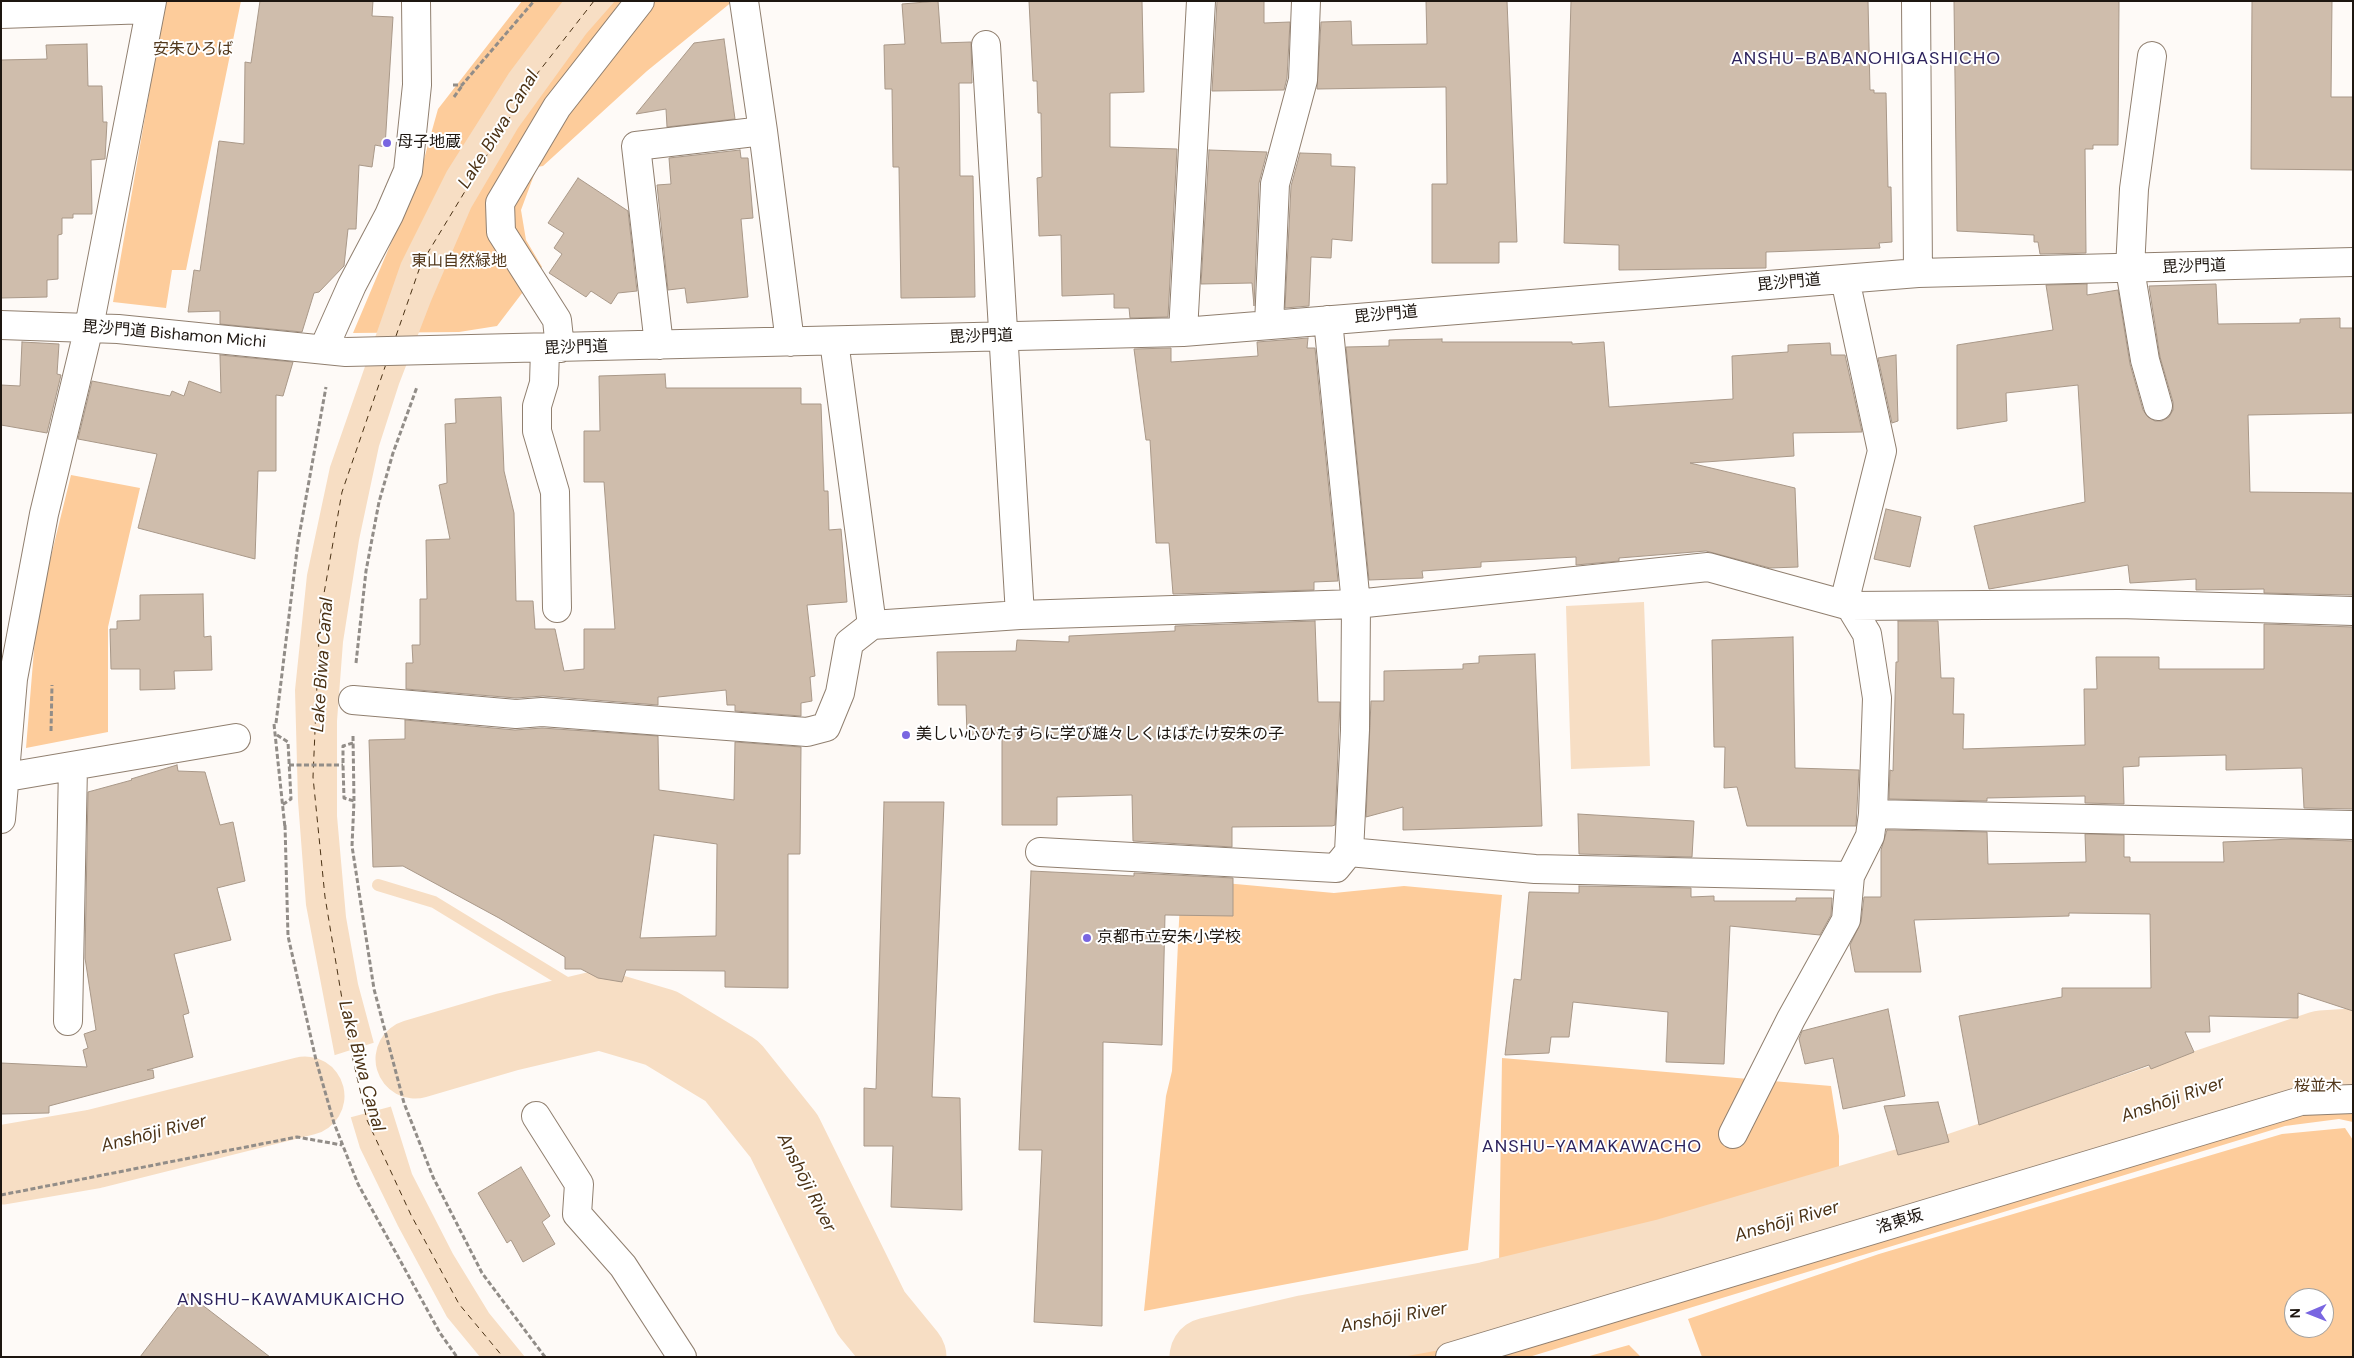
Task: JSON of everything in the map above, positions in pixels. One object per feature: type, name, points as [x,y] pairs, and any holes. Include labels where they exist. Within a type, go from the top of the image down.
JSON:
[{"type":"street","points":[[335,350],[352,285],[389,215],[408,171],[417,86],[416,1]]},
{"type":"street","points":[[557,608],[555,492],[537,431],[537,406],[557,320],[501,232],[500,203],[557,107],[640,1]]},
{"type":"street","points":[[744,1],[764,131],[790,342]]},
{"type":"street","points":[[1183,332],[1201,1]]},
{"type":"street","points":[[1269,325],[1275,184],[1303,80],[1306,1]]},
{"type":"street","points":[[1916,1],[1918,274]]},
{"type":"street","points":[[1,14],[151,5],[90,327],[42,524],[13,679],[3,778],[1,819]]},
{"type":"street","points":[[986,45],[1020,615]]},
{"type":"street","points":[[2152,56],[2134,189],[2130,269],[2145,360],[2158,406]]},
{"type":"street","points":[[659,345],[636,146],[764,131]]},
{"type":"street","name":"毘沙門道","points":[[417,352],[1183,332],[1918,274],[2353,262]]},
{"type":"street","points":[[1733,1134],[1791,1019],[1846,920],[1850,876],[1870,836],[1873,814],[1877,698],[1867,634],[1850,606],[1847,591],[1882,451],[1845,279]]},
{"type":"street","points":[[1040,852],[1336,868],[1349,852],[1355,730],[1356,604],[1328,320]]},
{"type":"street","name":"毘沙門道 Bishamon Michi","points":[[1,325],[90,327],[335,350],[417,352]]},
{"type":"street","points":[[834,341],[872,626]]},
{"type":"street","points":[[353,700],[516,714],[542,712],[807,732],[826,727],[840,693],[849,642],[872,626],[1020,615],[1356,604],[1708,568],[1850,606],[2119,604],[2353,611]]},
{"type":"street","points":[[3,778],[236,738]]},
{"type":"street","points":[[68,1021],[72,766]]},
{"type":"street","points":[[1873,814],[2353,825]]},
{"type":"street","points":[[1349,852],[1535,869],[1850,876]]},
{"type":"street","name":"洛東坂","points":[[1450,1357],[2302,1101],[2353,1099]]},
{"type":"street","points":[[536,1116],[579,1184],[577,1214],[624,1266],[682,1357]]},
{"type":"path","points":[[417,86],[462,85],[534,1]]},
{"type":"path","points":[[286,833],[276,723],[298,542],[323,399],[335,350]]},
{"type":"path","points":[[236,738],[276,723]]},
{"type":"path","points":[[277,735],[288,742],[291,799],[282,805]]},
{"type":"path","points":[[353,743],[343,746],[343,765],[344,798],[354,801]]},
{"type":"path","points":[[289,765],[343,765]]},
{"type":"path","points":[[285,826],[288,936],[316,1060],[334,1123],[358,1184],[440,1333],[457,1357]]},
{"type":"path","points":[[386,1039],[404,1103],[432,1177],[482,1273],[545,1357]]},
{"type":"path","points":[[1,1195],[297,1137],[342,1144]]},
{"type":"green space","name":"安朱ひろば","points":[[165,1],[241,1],[186,270],[172,270],[166,308],[113,302]]},
{"type":"green space","name":"東山自然緑地","points":[[522,1],[733,1],[647,71],[543,166],[537,167],[521,210],[526,240],[542,267],[497,326],[459,332],[353,333],[419,177],[438,109]]},
{"type":"green space","points":[[71,475],[140,488],[108,627],[108,732],[26,748],[37,613]]},
{"type":"green space","points":[[1181,879],[1334,893],[1404,886],[1502,895],[1468,1250],[1144,1311],[1166,1096],[1172,1071]]},
{"type":"green space","name":"桜並木","points":[[2353,1048],[2353,1122],[2339,1119],[2285,1126],[1529,1357],[1233,1357],[1308,1334],[1489,1301],[1667,1258],[1959,1172],[2322,1050]]},
{"type":"green space","points":[[1502,1058],[1831,1086],[1839,1136],[1839,1176],[1499,1264]]},
{"type":"green space","points":[[2345,1128],[2353,1140],[2353,1357],[1702,1357],[1688,1319],[1879,1254],[2282,1134]]},
{"type":"green space","points":[[1629,1345],[1641,1357],[1586,1357]]},
{"type":"water","name":"Lake Biwa Canal","points":[[563,1],[615,1],[586,34],[518,128],[471,208],[431,301],[399,384],[379,446],[359,540],[343,642],[337,721],[337,816],[346,917],[358,984],[391,1107],[412,1174],[453,1254],[489,1313],[525,1357],[480,1357],[447,1317],[398,1226],[360,1148],[351,1118],[335,1057],[306,905],[298,801],[295,690],[307,575],[330,467],[401,263],[447,171],[509,73]]},
{"type":"water","points":[[1644,602],[1650,766],[1571,769],[1566,606]]},
{"type":"pier","points":[[376,1042],[393,1106],[348,1118],[332,1056]]},
{"type":"building","points":[[260,1],[373,1],[372,16],[393,17],[385,147],[375,145],[372,167],[359,165],[356,229],[348,229],[344,266],[319,292],[314,293],[302,332],[220,324],[220,311],[188,312],[194,270],[200,271],[219,141],[244,144],[245,62],[251,63]]},
{"type":"building","points":[[938,1],[941,43],[971,42],[972,83],[959,83],[960,176],[973,176],[975,297],[901,298],[899,167],[893,167],[892,89],[885,89],[884,45],[905,44],[902,4]]},
{"type":"building","points":[[1029,1],[1142,1],[1144,92],[1110,93],[1110,147],[1177,149],[1168,317],[1130,318],[1129,308],[1114,308],[1114,294],[1062,296],[1061,235],[1039,236],[1037,178],[1042,177],[1041,113],[1038,113],[1037,81],[1033,81]]},
{"type":"building","points":[[1217,1],[1264,1],[1264,23],[1290,22],[1287,78],[1284,90],[1212,91]]},
{"type":"building","points":[[1426,1],[1507,1],[1517,242],[1499,242],[1499,263],[1432,263],[1432,184],[1447,184],[1446,87],[1317,89],[1321,22],[1351,21],[1352,45],[1427,44]]},
{"type":"building","points":[[1571,1],[1868,1],[1870,90],[1874,90],[1874,93],[1886,93],[1888,187],[1891,187],[1892,242],[1879,243],[1880,248],[1766,252],[1766,268],[1619,270],[1619,245],[1564,243]]},
{"type":"building","points":[[1954,1],[2119,1],[2118,145],[2093,145],[2093,149],[2085,149],[2086,253],[2040,254],[2038,242],[2034,242],[2034,235],[1957,231]]},
{"type":"building","points":[[2252,1],[2332,1],[2331,97],[2353,97],[2353,170],[2251,169]]},
{"type":"building","points":[[724,39],[735,119],[667,127],[666,109],[636,114],[694,43]]},
{"type":"building","points":[[87,44],[88,86],[102,86],[103,122],[107,122],[105,159],[91,160],[92,214],[73,214],[73,218],[62,218],[62,234],[58,235],[58,279],[47,280],[47,297],[1,298],[1,60],[47,59],[46,45]]},
{"type":"building","points":[[740,150],[741,158],[748,158],[753,218],[741,219],[748,297],[687,303],[685,288],[668,290],[657,185],[671,184],[669,158]]},
{"type":"building","points":[[1209,150],[1267,152],[1259,183],[1254,306],[1252,283],[1201,284]]},
{"type":"building","points":[[1300,153],[1331,154],[1331,166],[1355,167],[1352,241],[1332,239],[1331,258],[1311,257],[1309,306],[1285,308],[1291,186]]},
{"type":"building","points":[[578,178],[628,211],[637,291],[618,293],[611,304],[591,291],[586,297],[549,273],[562,254],[554,248],[564,233],[548,223]]},
{"type":"building","points":[[2087,284],[2087,295],[2118,290],[2130,364],[2143,410],[2148,417],[2155,421],[2162,421],[2169,417],[2173,410],[2173,402],[2160,357],[2149,286],[2216,284],[2218,324],[2300,323],[2300,319],[2340,318],[2340,328],[2353,328],[2353,413],[2248,415],[2250,492],[2353,493],[2353,595],[2264,593],[2264,589],[2196,590],[2196,579],[2130,583],[2128,565],[1989,589],[1974,526],[2085,502],[2078,385],[2006,393],[2007,421],[1957,429],[1957,345],[2053,330],[2046,285]]},
{"type":"building","points":[[1308,338],[1307,348],[1315,348],[1338,581],[1314,582],[1314,590],[1173,594],[1169,543],[1156,543],[1150,440],[1146,440],[1134,349],[1171,348],[1171,362],[1258,356],[1257,342]]},
{"type":"building","points":[[1442,339],[1442,342],[1572,342],[1572,344],[1604,342],[1609,407],[1733,399],[1732,356],[1788,352],[1788,345],[1830,343],[1831,355],[1845,355],[1862,432],[1793,433],[1794,456],[1690,463],[1795,488],[1798,567],[1770,568],[1706,551],[1619,558],[1619,561],[1576,565],[1576,557],[1481,562],[1481,567],[1422,571],[1423,578],[1369,580],[1346,347],[1389,346],[1389,340]]},
{"type":"building","points":[[22,342],[59,344],[57,374],[61,375],[47,433],[1,425],[1,385],[20,386]]},
{"type":"building","points":[[220,355],[293,362],[283,396],[276,395],[276,471],[258,471],[255,559],[138,528],[157,454],[78,439],[92,381],[170,396],[172,391],[184,396],[189,381],[221,393]]},
{"type":"building","points":[[1896,355],[1898,421],[1892,423],[1878,358]]},
{"type":"building","points":[[665,374],[666,388],[801,388],[801,404],[821,404],[824,491],[828,491],[829,530],[841,529],[847,602],[807,605],[815,676],[810,677],[812,701],[801,703],[801,716],[735,711],[735,705],[727,705],[726,690],[658,697],[658,705],[543,696],[516,698],[406,689],[406,663],[413,663],[412,645],[420,645],[420,599],[427,599],[426,540],[450,539],[439,485],[447,483],[445,424],[456,423],[455,399],[501,397],[504,471],[514,513],[516,601],[533,601],[535,629],[555,629],[564,671],[584,669],[584,629],[615,629],[604,482],[584,482],[584,431],[600,431],[599,376]]},
{"type":"building","points":[[1886,509],[1921,517],[1910,567],[1874,559]]},
{"type":"building","points":[[203,594],[204,637],[211,636],[212,670],[174,671],[175,689],[140,690],[140,669],[111,669],[110,629],[117,629],[117,621],[140,620],[140,595]]},
{"type":"building","points":[[1315,621],[1318,702],[1340,702],[1335,825],[1332,826],[1232,827],[1232,847],[1133,841],[1132,795],[1057,797],[1057,825],[1002,825],[1002,734],[967,735],[966,705],[938,705],[937,652],[1016,651],[1017,640],[1069,642],[1069,636],[1175,631],[1175,626]]},
{"type":"building","points":[[1898,621],[1938,621],[1941,678],[1954,678],[1953,714],[1964,714],[1963,749],[2085,745],[2084,689],[2097,689],[2096,657],[2159,657],[2159,669],[2264,669],[2264,624],[2353,627],[2353,809],[2304,808],[2302,768],[2226,770],[2226,755],[2139,757],[2139,766],[2123,767],[2124,804],[2085,803],[2085,796],[1987,798],[1987,801],[1889,799],[1890,770],[1893,771]]},
{"type":"building","points":[[1793,637],[1795,768],[1859,770],[1856,826],[1747,826],[1737,787],[1724,788],[1725,747],[1714,747],[1712,640]]},
{"type":"building","points":[[1535,654],[1542,826],[1403,830],[1403,807],[1366,817],[1371,701],[1384,701],[1384,671],[1463,669],[1463,664],[1479,663],[1479,656]]},
{"type":"building","points":[[405,720],[515,730],[542,728],[658,736],[659,790],[734,800],[735,742],[801,747],[800,854],[788,854],[788,988],[725,987],[725,971],[626,970],[622,982],[598,978],[581,969],[565,969],[565,957],[499,918],[403,866],[373,867],[369,740],[405,739]],"holes":[[[654,835],[717,844],[716,936],[640,938]]]},
{"type":"building","points":[[177,765],[178,771],[205,772],[220,825],[233,822],[245,881],[217,888],[231,940],[174,954],[189,1013],[183,1015],[193,1057],[147,1070],[153,1070],[154,1078],[49,1106],[49,1113],[1,1114],[1,1063],[87,1067],[83,1050],[88,1048],[84,1034],[96,1030],[85,958],[88,792]]},
{"type":"building","points":[[884,802],[944,802],[932,1097],[960,1098],[962,1210],[891,1207],[893,1146],[864,1146],[864,1088],[876,1089]]},
{"type":"building","points":[[1578,814],[1694,821],[1692,857],[1579,854]]},
{"type":"building","points":[[1887,830],[1987,832],[1988,864],[2086,862],[2085,834],[2124,835],[2124,857],[2130,857],[2130,862],[2224,862],[2223,842],[2292,839],[2353,841],[2353,1011],[2298,993],[2298,1018],[2209,1016],[2210,1032],[2185,1032],[2194,1052],[2151,1069],[2149,1065],[1979,1125],[1959,1016],[2062,997],[2062,988],[2151,988],[2150,914],[2069,913],[2069,916],[1914,920],[1921,972],[1855,972],[1850,945],[1861,922],[1864,897],[1881,897],[1881,850]]},
{"type":"building","points":[[1031,871],[1134,876],[1134,873],[1233,878],[1233,916],[1165,915],[1162,1045],[1103,1042],[1102,1326],[1034,1322],[1042,1150],[1019,1150]]},
{"type":"building","points":[[1579,886],[1691,888],[1691,897],[1714,896],[1714,901],[1796,901],[1796,898],[1832,898],[1831,915],[1820,935],[1730,926],[1724,1064],[1666,1062],[1668,1012],[1573,1002],[1569,1037],[1551,1037],[1549,1053],[1505,1055],[1514,979],[1521,980],[1529,892],[1579,893]]},
{"type":"building","points":[[1888,1009],[1905,1096],[1843,1109],[1833,1058],[1805,1064],[1799,1039],[1802,1031]]},
{"type":"building","points":[[1938,1102],[1949,1142],[1898,1155],[1884,1106]]},
{"type":"building","points":[[521,1167],[550,1216],[542,1222],[555,1244],[523,1262],[511,1240],[507,1243],[478,1193]]},
{"type":"building","points":[[188,1294],[270,1357],[140,1357]]},
{"type":"waterway","points":[[378,885],[434,902],[588,996],[600,1010]]},
{"type":"waterway","name":"Anshōji River","points":[[415,1059],[507,1032],[600,1010],[661,1028],[732,1071],[784,1136],[871,1313],[907,1357]]},
{"type":"waterway","name":"Anshōji River","points":[[1209,1357],[1308,1334],[1489,1301],[1667,1258],[1959,1172],[2322,1050],[2353,1048]]},
{"type":"waterway","name":"Anshōji River","points":[[1,1165],[94,1149],[305,1096]]},
{"type":"ferry route","points":[[396,336],[421,264],[533,79],[594,1]]},
{"type":"ferry route","points":[[386,364],[342,492],[320,616],[313,777],[325,897],[350,1047],[367,1120],[411,1215],[459,1304],[503,1357]]},
{"type":"place","name":"母子地蔵","points":[[387,143]]},
{"type":"place","name":"美しい心ひたすらに学び雄々しくはばたけ安朱の子","points":[[906,735]]},
{"type":"place","name":"京都市立安朱小学校","points":[[1087,938]]},
{"type":"district","name":"ANSHU-BABANOHIGASHICHO","points":[[1866,59]]},
{"type":"district","name":"ANSHU-YAMAKAWACHO","points":[[1592,1147]]},
{"type":"district","name":"ANSHU-KAWAMUKAICHO","points":[[291,1300]]}]
